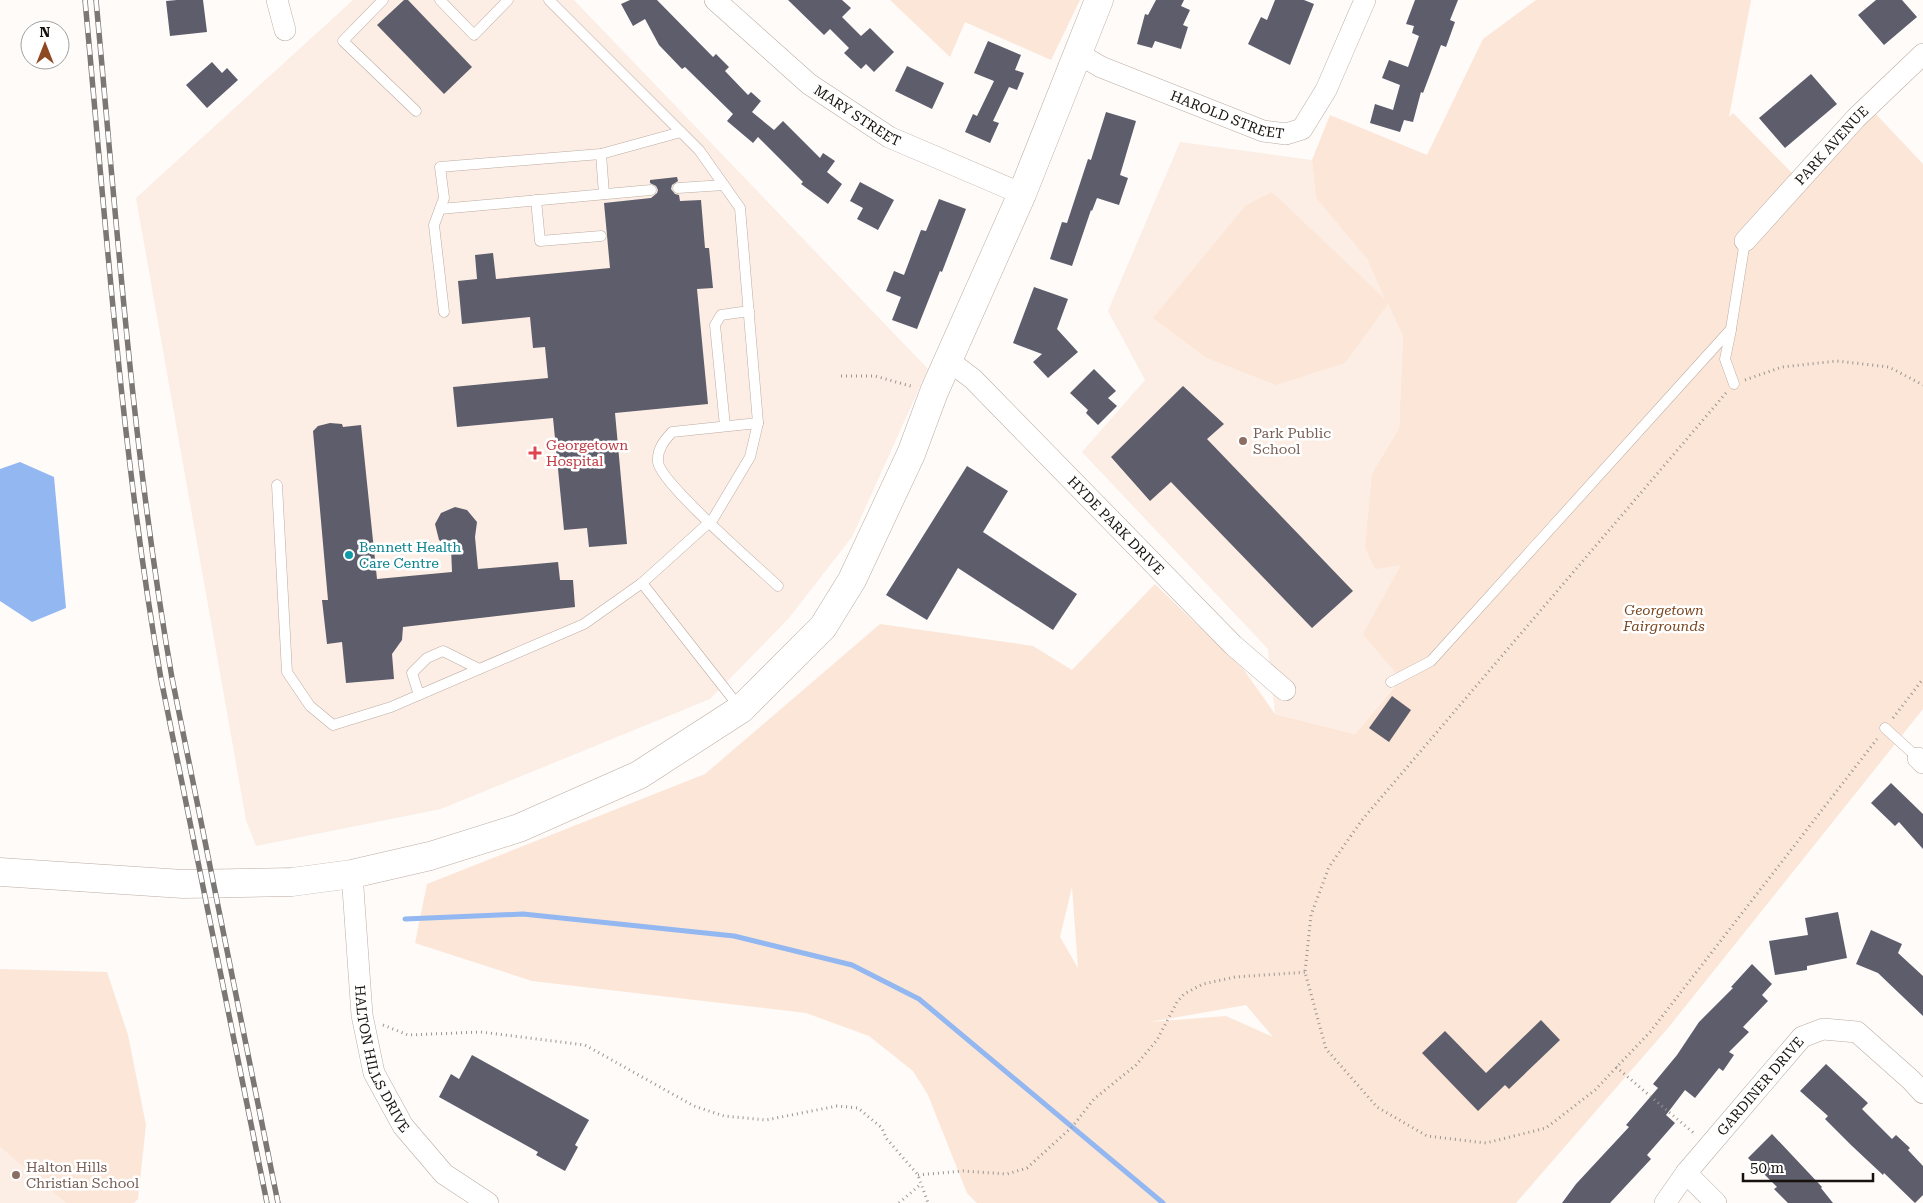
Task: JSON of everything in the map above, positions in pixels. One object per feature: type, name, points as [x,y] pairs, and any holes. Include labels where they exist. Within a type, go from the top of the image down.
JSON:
[{"type":"street","points":[[277,0],[285,30]]},
{"type":"street","name":"MARY STREET","points":[[715,0],[809,84],[889,137],[1022,194]]},
{"type":"street","points":[[0,872],[183,884],[292,882],[352,874],[430,856],[519,828],[639,775],[741,709],[823,627],[852,580],[911,454],[934,392],[1022,194],[1099,0]]},
{"type":"street","name":"HAROLD STREET","points":[[1079,54],[1101,67],[1263,131],[1286,134],[1302,129],[1326,90],[1365,0]]},
{"type":"street","name":"PARK AVENUE","points":[[1745,241],[1856,118],[1923,54]]},
{"type":"street","name":"HYDE PARK DRIVE","points":[[948,360],[973,379],[1233,645],[1285,690]]},
{"type":"street","name":"HALTON HILLS DRIVE","points":[[352,874],[362,1016],[374,1073],[403,1126],[444,1174],[488,1203]]},
{"type":"street","name":"GARDINER DRIVE","points":[[1665,1203],[1686,1173],[1802,1037],[1823,1029],[1857,1032],[1923,1093]]},
{"type":"street","points":[[1686,1173],[1716,1203]]},
{"type":"lane","points":[[384,0],[343,41],[416,111]]},
{"type":"lane","points":[[440,0],[474,35],[508,0]]},
{"type":"lane","points":[[277,485],[287,672],[310,706],[333,725],[391,707],[584,624],[642,583],[713,519],[750,457],[758,423],[740,208],[699,150],[549,0]]},
{"type":"lane","points":[[444,312],[434,225],[444,198],[440,168],[601,154],[681,132]]},
{"type":"lane","points":[[601,154],[604,194]]},
{"type":"lane","points":[[678,188],[724,185]]},
{"type":"lane","points":[[440,209],[651,190]]},
{"type":"lane","points":[[536,200],[540,241],[601,236]]},
{"type":"lane","points":[[1734,384],[1725,359],[1745,241]]},
{"type":"lane","points":[[724,426],[715,325],[721,315],[749,312]]},
{"type":"lane","points":[[1391,682],[1431,661],[1731,329]]},
{"type":"lane","points":[[758,423],[672,432],[660,446],[658,464],[665,478],[778,586]]},
{"type":"lane","points":[[642,583],[741,709]]},
{"type":"lane","points":[[419,695],[412,673],[435,654],[443,651],[479,669]]},
{"type":"lane","points":[[1885,728],[1920,761]]},
{"type":"path","points":[[1923,386],[1890,368],[1837,361],[1782,367],[1734,384],[1362,820],[1329,868],[1311,915],[1307,972],[1326,1049],[1377,1107],[1427,1136],[1486,1143],[1546,1128],[1595,1090],[1650,1032],[1923,679]]},
{"type":"path","points":[[842,376],[874,376],[934,392]]},
{"type":"path","points":[[918,1175],[963,1171],[1007,1174],[1027,1168],[1072,1127],[1094,1098],[1136,1064],[1157,1040],[1177,1002],[1184,994],[1203,984],[1235,977],[1307,972]]},
{"type":"path","points":[[362,1016],[408,1035],[481,1032],[585,1045],[694,1106],[724,1116],[766,1120],[838,1106],[858,1108],[882,1128],[886,1138],[918,1175],[928,1203]]},
{"type":"path","points":[[1616,1067],[1709,1146]]},
{"type":"path","points":[[899,1203],[921,1184]]},
{"type":"shaded area","name":"Georgetown Hospital","points":[[353,0],[574,0],[928,369],[852,537],[789,618],[710,699],[441,809],[256,846],[246,820],[136,198]]},
{"type":"shaded area","name":"Park Public School","points":[[1180,142],[1312,160],[1316,198],[1367,259],[1403,336],[1399,429],[1422,526],[1401,678],[1355,734],[1275,714],[1268,649],[1082,452],[1145,380],[1108,311]]},
{"type":"shaded area","name":"Halton Hills Christian School","points":[[0,1147],[66,1203],[0,1203]]},
{"type":"green space","points":[[890,0],[1080,0],[1051,60],[965,22],[950,57]]},
{"type":"green space","name":"Georgetown Fairgrounds","points":[[1536,0],[1751,0],[1729,117],[1733,113],[1794,175],[1872,110],[1923,164],[1923,709],[1668,1028],[1516,1203],[977,1203],[967,1193],[928,1095],[913,1071],[869,1036],[806,1013],[532,981],[415,943],[427,884],[705,774],[880,624],[1033,646],[1072,670],[1155,584],[1244,670],[1275,714],[1355,734],[1401,679],[1363,634],[1401,565],[1375,569],[1365,548],[1372,474],[1399,429],[1403,336],[1388,304],[1345,363],[1276,385],[1207,358],[1153,318],[1246,205],[1272,192],[1385,299],[1367,259],[1316,198],[1312,160],[1330,115],[1427,155],[1483,39]],"holes":[[[1072,887],[1078,968],[1060,937]],[[1246,1005],[1273,1037],[1226,1016],[1150,1022]]]},
{"type":"green space","points":[[0,969],[107,972],[128,1035],[146,1125],[138,1199],[134,1203],[66,1203],[0,1147]]},
{"type":"water","points":[[20,462],[54,477],[66,608],[32,622],[0,601],[0,469]]},
{"type":"building","points":[[203,0],[207,32],[170,36],[166,1]]},
{"type":"building","points":[[404,0],[408,0],[472,67],[444,94],[377,25]]},
{"type":"building","points":[[630,0],[657,0],[713,57],[716,54],[729,67],[725,71],[748,95],[751,92],[761,101],[752,112],[774,130],[783,121],[820,158],[823,153],[835,161],[827,172],[842,184],[828,204],[801,184],[803,182],[758,137],[753,143],[727,121],[733,114],[685,67],[682,69],[659,45],[645,19],[633,26],[621,4]]},
{"type":"building","points":[[788,0],[842,0],[851,8],[842,17],[861,36],[870,28],[894,52],[874,72],[866,64],[861,69],[844,53],[849,48],[830,29],[824,35]]},
{"type":"building","points":[[1156,0],[1184,0],[1181,6],[1190,10],[1183,25],[1188,27],[1181,49],[1155,41],[1152,48],[1137,44],[1145,14],[1148,15]]},
{"type":"building","points":[[1275,0],[1304,0],[1314,4],[1290,65],[1248,44],[1261,17],[1267,20]]},
{"type":"building","points":[[1415,0],[1458,0],[1450,20],[1455,22],[1446,47],[1441,45],[1423,93],[1421,92],[1413,122],[1404,120],[1400,132],[1370,123],[1375,104],[1393,110],[1400,85],[1382,78],[1389,60],[1408,67],[1419,36],[1412,33],[1414,26],[1406,24]]},
{"type":"building","points":[[1876,0],[1902,0],[1917,17],[1884,45],[1858,15]]},
{"type":"building","points":[[988,41],[1021,55],[1015,70],[1024,73],[1017,90],[1009,87],[993,121],[999,123],[990,143],[965,132],[973,114],[977,116],[994,81],[974,73]]},
{"type":"building","points":[[212,62],[222,73],[227,68],[238,80],[207,108],[186,85]]},
{"type":"building","points":[[907,66],[944,83],[932,109],[895,91]]},
{"type":"building","points":[[1811,74],[1837,104],[1785,148],[1759,118]]},
{"type":"building","points":[[1106,112],[1136,121],[1120,175],[1128,178],[1119,205],[1097,198],[1072,266],[1050,259],[1062,222],[1067,223],[1088,159],[1091,160]]},
{"type":"building","points":[[677,177],[678,181],[672,185],[671,189],[675,194],[679,195],[680,201],[701,200],[705,248],[709,248],[713,288],[697,289],[708,404],[615,413],[627,544],[589,547],[587,528],[564,530],[553,418],[457,427],[453,387],[548,378],[545,347],[533,348],[530,317],[462,324],[458,281],[477,279],[475,255],[493,253],[496,279],[610,268],[604,203],[651,198],[658,190],[656,186],[650,183],[650,180]]},
{"type":"building","points":[[860,182],[894,200],[878,230],[857,219],[863,208],[850,201]]},
{"type":"building","points":[[939,199],[966,209],[942,272],[940,271],[917,329],[892,320],[901,297],[886,291],[894,271],[904,275],[921,230],[926,231]]},
{"type":"building","points":[[1034,287],[1068,299],[1057,329],[1078,352],[1048,378],[1033,362],[1042,354],[1013,343]]},
{"type":"building","points":[[1094,369],[1116,391],[1108,398],[1117,406],[1098,425],[1086,413],[1088,410],[1070,393]]},
{"type":"building","points":[[1183,386],[1224,424],[1207,439],[1353,591],[1312,628],[1171,482],[1150,501],[1111,457]]},
{"type":"building","name":"Bennett Health Care Centre","points":[[330,423],[342,424],[343,427],[361,425],[377,579],[452,572],[451,548],[439,540],[435,524],[441,513],[455,507],[467,510],[477,522],[475,537],[478,569],[558,562],[560,580],[573,580],[575,607],[403,627],[402,640],[392,654],[394,679],[346,683],[342,642],[327,644],[322,600],[328,600],[313,431],[318,426]]},
{"type":"building","points":[[967,466],[1008,491],[983,532],[1077,594],[1053,630],[958,568],[927,620],[886,595]]},
{"type":"building","points":[[1392,696],[1411,710],[1389,742],[1369,728]]},
{"type":"building","points":[[1891,783],[1923,814],[1923,849],[1899,822],[1895,826],[1871,803]]},
{"type":"building","points":[[1838,912],[1847,958],[1807,966],[1807,970],[1775,975],[1769,941],[1808,935],[1805,918]]},
{"type":"building","points":[[1871,930],[1902,944],[1898,953],[1923,976],[1923,1016],[1878,973],[1856,964]]},
{"type":"building","points":[[1752,964],[1772,984],[1762,995],[1768,1001],[1743,1027],[1749,1032],[1729,1052],[1734,1055],[1723,1071],[1719,1068],[1695,1098],[1685,1090],[1666,1115],[1675,1123],[1647,1155],[1651,1159],[1610,1203],[1562,1203],[1576,1184],[1629,1127],[1626,1125],[1658,1088],[1653,1084],[1677,1055],[1699,1022],[1733,988],[1731,987]]},
{"type":"building","points":[[1541,1020],[1560,1040],[1509,1089],[1505,1085],[1478,1111],[1422,1053],[1445,1031],[1486,1073]]},
{"type":"building","points":[[472,1055],[589,1120],[575,1145],[578,1147],[565,1171],[536,1155],[538,1152],[439,1097],[451,1074],[459,1079]]},
{"type":"building","points":[[1826,1064],[1868,1103],[1862,1109],[1892,1139],[1896,1135],[1910,1148],[1908,1150],[1923,1166],[1923,1195],[1915,1203],[1851,1145],[1825,1119],[1828,1116],[1800,1091]]},
{"type":"building","points":[[1772,1134],[1822,1187],[1833,1203],[1788,1203],[1774,1189],[1777,1187],[1748,1158]]},
{"type":"waterway","points":[[405,919],[523,914],[734,936],[852,965],[919,999],[1163,1203]]},
{"type":"railway","points":[[85,0],[116,341],[147,595],[161,679],[267,1203]]},
{"type":"railway","points":[[96,0],[127,340],[158,594],[172,678],[278,1203]]},
{"type":"place","name":"Park Public School","points":[[1243,441]]},
{"type":"place","name":"Georgetown Hospital","points":[[535,453]]},
{"type":"place","name":"Bennett Health Care Centre","points":[[349,555]]},
{"type":"place","name":"Halton Hills Christian School","points":[[16,1175]]}]
